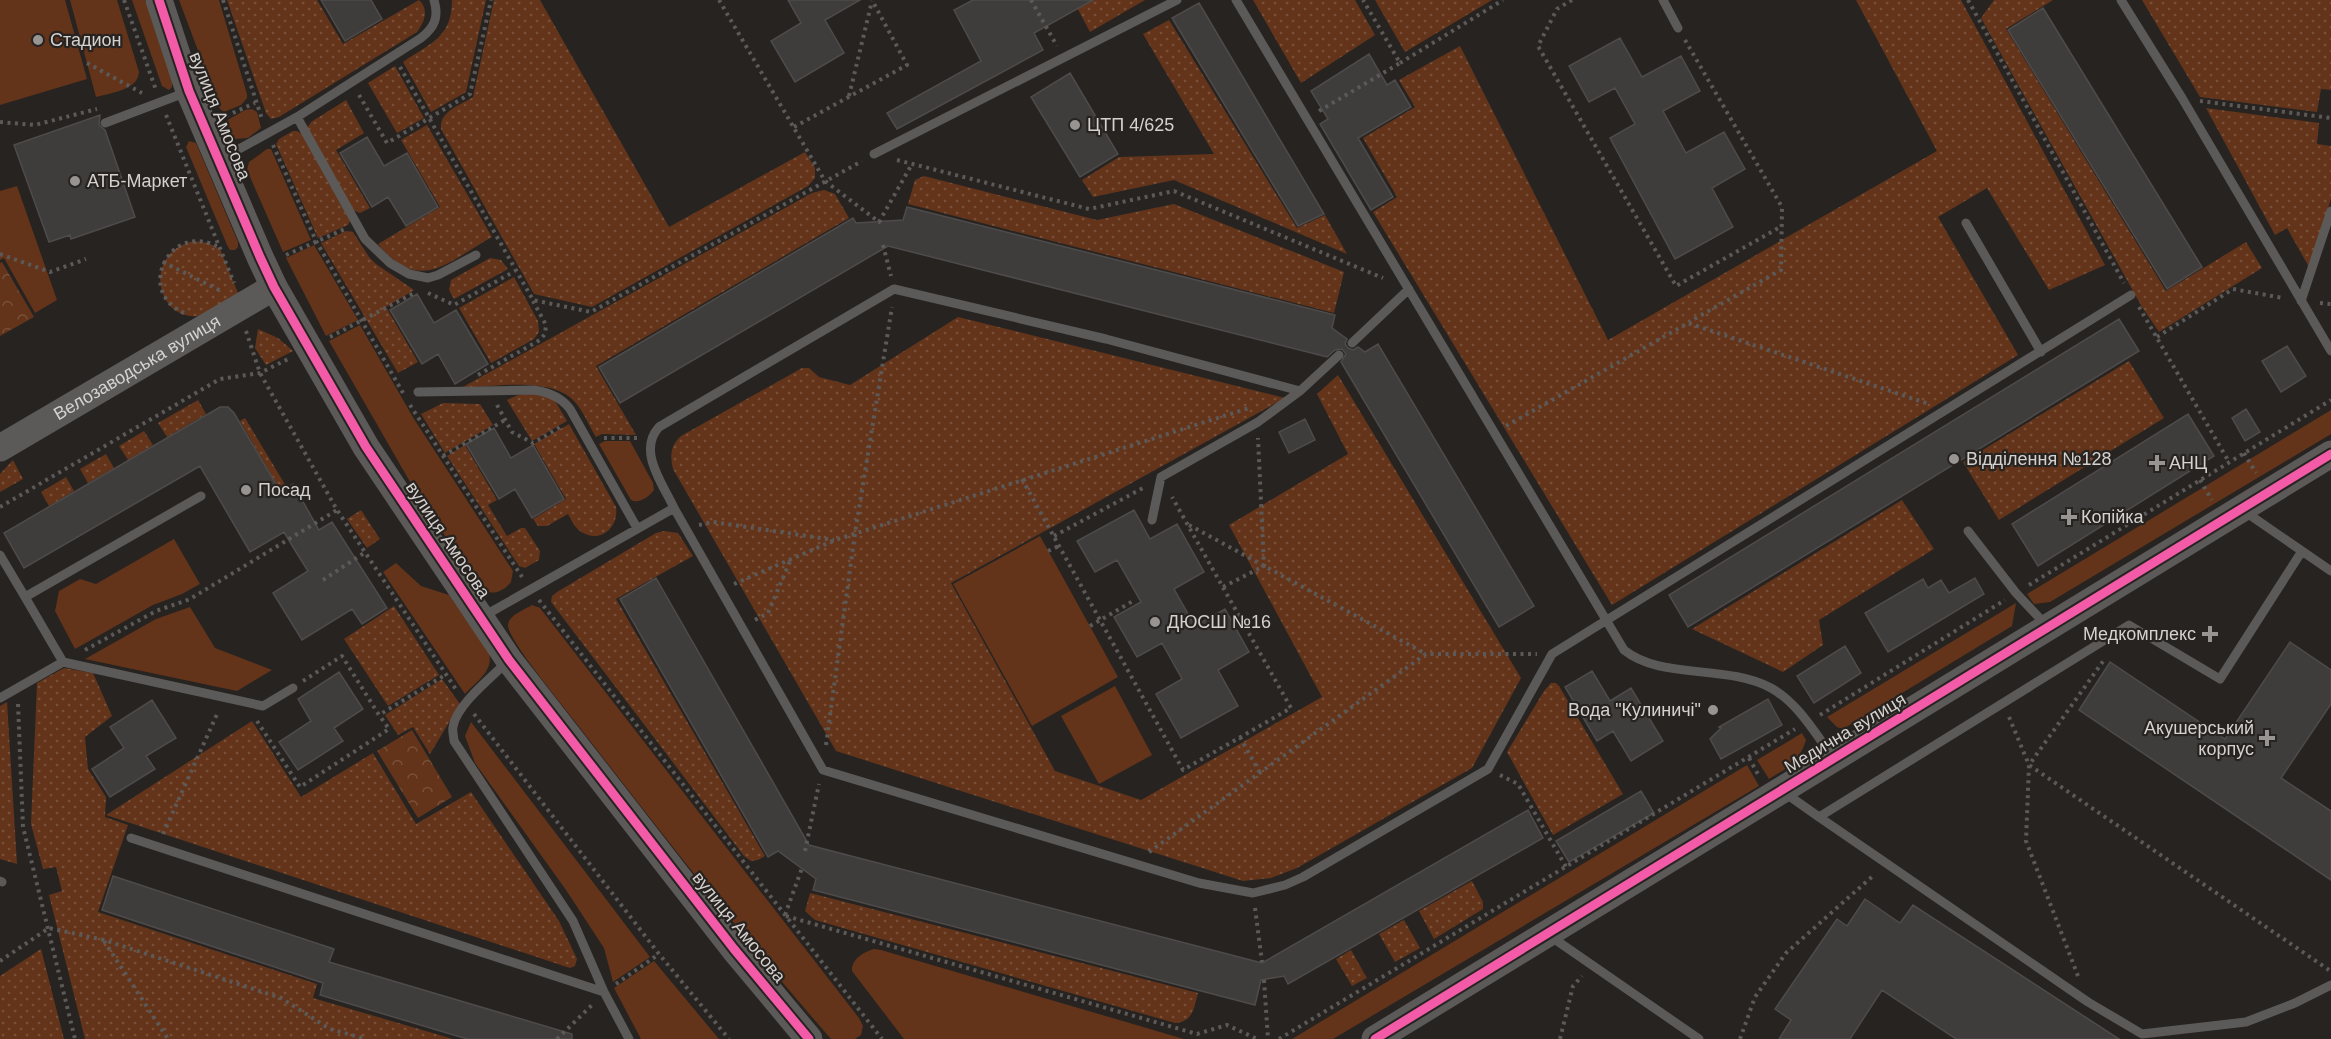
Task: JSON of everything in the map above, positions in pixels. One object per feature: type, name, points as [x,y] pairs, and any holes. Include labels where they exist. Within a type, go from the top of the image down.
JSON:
[{"type":"street","name":"вулиця Амосова","points":[[159,0],[189,91],[274,287],[366,447],[509,660],[734,949],[808,1039]]},
{"type":"street","name":"Велозаводська вулиця","points":[[0,448],[274,287]]},
{"type":"street","name":"Медична вулиця","points":[[1376,1039],[1547,934],[1771,784],[1834,758],[2331,454]]},
{"type":"lane","points":[[219,160],[268,134],[352,83],[432,28],[436,19],[434,0]]},
{"type":"lane","points":[[874,154],[1177,0]]},
{"type":"lane","points":[[1236,0],[1624,650],[1634,658],[1646,663],[1728,674],[1754,680],[1773,689],[1787,700],[1807,722],[1834,758]]},
{"type":"lane","points":[[1663,0],[1678,28]]},
{"type":"lane","points":[[2121,0],[2182,98],[2331,351]]},
{"type":"lane","points":[[105,123],[189,91]]},
{"type":"lane","points":[[297,117],[365,239],[384,258],[402,270],[419,277],[436,277],[476,255]]},
{"type":"lane","points":[[2301,301],[2331,211]]},
{"type":"lane","points":[[1966,223],[2041,352]]},
{"type":"lane","points":[[1300,392],[1106,339],[894,289],[662,425],[651,438],[651,459],[674,508],[823,770],[1209,886],[1253,893],[1269,890],[1303,877],[1488,769],[1552,654],[2131,295]]},
{"type":"lane","points":[[1352,343],[1409,289]]},
{"type":"lane","points":[[1152,520],[1161,477],[1258,422],[1300,392],[1339,355]]},
{"type":"lane","points":[[418,392],[545,392],[565,403],[576,418],[637,528]]},
{"type":"lane","points":[[25,597],[201,496]]},
{"type":"lane","points":[[481,618],[674,508]]},
{"type":"lane","points":[[2241,510],[2331,570]]},
{"type":"lane","points":[[1968,531],[2016,593],[2048,627]]},
{"type":"lane","points":[[1819,817],[2129,625],[2220,679],[2302,551]]},
{"type":"lane","points":[[0,555],[63,662]]},
{"type":"lane","points":[[509,660],[466,703],[456,717],[452,729],[454,741],[573,921],[604,992],[628,1039]]},
{"type":"lane","points":[[0,698],[63,662],[263,706],[293,688]]},
{"type":"lane","points":[[1771,784],[2088,1002],[2143,1037],[2246,1022],[2287,1007],[2331,985]]},
{"type":"lane","points":[[130,838],[604,992]]},
{"type":"lane","points":[[1547,934],[1699,1039]]},
{"type":"path","points":[[124,0],[157,91],[140,93],[134,97]]},
{"type":"path","points":[[223,0],[255,103],[316,242],[415,413],[531,589],[882,1039]]},
{"type":"path","points":[[352,83],[387,143],[470,94],[490,0]]},
{"type":"path","points":[[719,0],[825,181],[879,222],[912,164]]},
{"type":"path","points":[[794,127],[907,65],[872,0]]},
{"type":"path","points":[[849,96],[872,0]]},
{"type":"path","points":[[1031,0],[1063,58]]},
{"type":"path","points":[[1363,0],[1400,63]]},
{"type":"path","points":[[1306,118],[1503,0]]},
{"type":"path","points":[[1572,0],[1557,9],[1538,46],[1676,286],[1782,226]]},
{"type":"path","points":[[1968,0],[2131,295],[2229,462]]},
{"type":"path","points":[[1495,432],[1780,270],[1782,207],[1678,28]]},
{"type":"path","points":[[394,56],[546,325],[543,337],[449,392]]},
{"type":"path","points":[[87,63],[140,93]]},
{"type":"path","points":[[2182,98],[2331,118]]},
{"type":"path","points":[[219,119],[255,103]]},
{"type":"path","points":[[0,122],[35,125],[108,106]]},
{"type":"path","points":[[165,112],[235,284]]},
{"type":"path","points":[[533,300],[591,312],[874,154],[1089,208],[1174,191],[1409,289]]},
{"type":"path","points":[[282,256],[356,224]]},
{"type":"path","points":[[190,315],[171,306],[163,293],[160,276],[163,262],[175,248],[188,242],[208,243],[220,249]]},
{"type":"path","points":[[805,851],[823,770],[855,533],[894,289],[884,245]]},
{"type":"path","points":[[0,254],[50,272],[86,259]]},
{"type":"path","points":[[163,262],[222,291]]},
{"type":"path","points":[[324,340],[420,290],[454,305],[515,271]]},
{"type":"path","points":[[2157,337],[2233,289],[2301,301]]},
{"type":"path","points":[[1688,323],[1947,410]]},
{"type":"path","points":[[0,507],[220,379],[260,373],[298,354]]},
{"type":"path","points":[[489,391],[512,432],[533,443],[576,418]]},
{"type":"path","points":[[1279,1039],[1749,758],[2331,400]]},
{"type":"path","points":[[747,578],[855,533],[1256,405]]},
{"type":"path","points":[[443,456],[505,420]]},
{"type":"path","points":[[1258,422],[1263,566]]},
{"type":"path","points":[[603,438],[651,438]]},
{"type":"path","points":[[2244,453],[2259,477]]},
{"type":"path","points":[[1022,479],[1183,770],[1291,708],[1161,477],[1054,536]]},
{"type":"path","points":[[2200,480],[2214,504]]},
{"type":"path","points":[[63,662],[156,611],[190,599],[337,510]]},
{"type":"path","points":[[713,522],[835,540]]},
{"type":"path","points":[[1187,524],[1426,654],[1552,654]]},
{"type":"path","points":[[1048,552],[1059,546]]},
{"type":"path","points":[[322,580],[364,553]]},
{"type":"path","points":[[768,613],[792,558]]},
{"type":"path","points":[[1223,588],[1263,566]]},
{"type":"path","points":[[1089,626],[1133,602]]},
{"type":"path","points":[[2029,765],[2129,625]]},
{"type":"path","points":[[1133,863],[1426,654]]},
{"type":"path","points":[[246,703],[300,787],[388,729],[342,656],[293,688]]},
{"type":"path","points":[[380,715],[445,675]]},
{"type":"path","points":[[17,689],[23,827],[75,1039]]},
{"type":"path","points":[[170,817],[225,698]]},
{"type":"path","points":[[2003,703],[2029,765],[2026,841],[2088,1002]]},
{"type":"path","points":[[1240,737],[1260,773]]},
{"type":"path","points":[[1749,758],[1771,784]]},
{"type":"path","points":[[2029,765],[2331,971]]},
{"type":"path","points":[[1488,769],[1518,784],[1566,867]]},
{"type":"path","points":[[1740,1039],[1755,997],[1786,953],[1886,863]]},
{"type":"path","points":[[785,915],[802,868]]},
{"type":"path","points":[[1253,893],[1262,962]]},
{"type":"path","points":[[785,915],[1197,1034],[1227,1025],[1257,1039]]},
{"type":"path","points":[[0,961],[49,928],[104,940],[281,998],[330,1029],[366,1039]]},
{"type":"path","points":[[104,940],[168,1039]]},
{"type":"path","points":[[617,984],[659,954]]},
{"type":"path","points":[[1560,1039],[1573,986],[1592,965]]},
{"type":"path","points":[[1264,980],[1268,1039]]},
{"type":"path","points":[[557,1039],[604,992]]},
{"type":"green space","name":"Стадион","points":[[0,0],[65,0],[87,79],[0,105]]},
{"type":"green space","points":[[70,0],[117,0],[139,72],[134,83],[129,87],[96,97]]},
{"type":"green space","points":[[132,0],[145,0],[172,81],[172,87],[169,90],[162,86]]},
{"type":"green space","points":[[179,0],[219,0],[247,94],[247,98],[241,105],[224,112],[220,109]]},
{"type":"green space","points":[[227,0],[317,0],[343,44],[419,0],[424,7],[425,15],[417,32],[279,117],[271,119],[266,113]]},
{"type":"green space","points":[[452,0],[486,0],[466,92],[431,112],[403,62],[438,38],[444,31],[451,13]]},
{"type":"green space","points":[[494,0],[540,0],[669,227],[805,152],[815,168],[815,178],[808,186],[592,307],[534,294],[441,129],[441,123],[447,113],[473,97]]},
{"type":"green space","points":[[1073,0],[1145,0],[1090,32]]},
{"type":"green space","points":[[1253,0],[1355,0],[1375,35],[1301,83]]},
{"type":"green space","points":[[1375,0],[1492,0],[1405,52]]},
{"type":"green space","points":[[1856,0],[1961,0],[2105,265],[2049,290],[1987,188],[1938,217],[2018,355],[1612,605],[1373,212],[1397,197],[1363,138],[1415,107],[1399,80],[1460,46],[1608,340],[1937,151]]},
{"type":"green space","points":[[1994,0],[2053,0],[2006,29],[2166,291],[2246,242],[2262,268],[2159,332],[2142,307],[1981,18]]},
{"type":"green space","points":[[2142,0],[2331,0],[2331,90],[2321,89],[2317,112],[2200,97]]},
{"type":"green space","points":[[1169,20],[1297,228],[1325,215],[1347,254],[1174,180],[1093,197],[1082,180],[1119,157],[1214,154],[1143,34]]},
{"type":"green space","points":[[395,66],[424,118],[397,133],[368,83]]},
{"type":"green space","points":[[346,100],[364,133],[336,150],[370,208],[360,213],[353,210],[307,128],[311,122]]},
{"type":"green space","points":[[2206,108],[2319,123],[2317,144],[2331,146],[2331,199],[2309,267],[2287,228],[2275,235]]},
{"type":"green space","points":[[252,109],[257,112],[261,128],[248,138],[235,139],[228,133],[226,121],[245,110]]},
{"type":"green space","points":[[427,125],[492,237],[447,264],[421,271],[407,268],[393,259],[378,244],[440,207],[401,140]]},
{"type":"green space","points":[[293,131],[302,134],[350,221],[348,225],[318,238],[276,144],[279,139]]},
{"type":"green space","points":[[189,141],[196,143],[238,242],[235,250],[230,250],[227,245],[186,147]]},
{"type":"green space","points":[[267,149],[271,149],[311,240],[283,252],[247,170],[249,162]]},
{"type":"green space","points":[[924,176],[1097,220],[1174,204],[1344,272],[1334,313],[908,204],[915,180]]},
{"type":"green space","points":[[17,186],[57,300],[35,313],[4,258],[0,260],[0,191]]},
{"type":"green space","points":[[824,190],[835,194],[849,218],[596,366],[636,435],[602,434],[596,437],[574,401],[564,393],[551,388],[505,385],[461,388],[812,193]]},
{"type":"green space","points":[[346,231],[353,232],[376,264],[414,290],[386,307],[418,362],[398,373],[321,243]]},
{"type":"green space","points":[[194,241],[208,243],[220,249],[238,293],[212,310],[197,316],[183,314],[172,308],[164,297],[161,284],[161,271],[167,258],[178,248]]},
{"type":"green space","points":[[314,245],[358,320],[326,336],[286,258]]},
{"type":"green space","points":[[490,258],[501,260],[508,269],[454,299],[449,290],[451,280]]},
{"type":"green space","points":[[2,262],[34,317],[0,336],[0,263]]},
{"type":"green space","points":[[514,277],[538,321],[539,332],[534,339],[491,363],[459,308]]},
{"type":"green space","points":[[958,317],[1285,398],[951,583],[1055,771],[1141,800],[1322,697],[1229,525],[1348,454],[1317,394],[1338,375],[1521,678],[1472,768],[1297,868],[1271,878],[1243,881],[836,751],[673,469],[671,455],[673,447],[681,436],[802,368],[809,368],[819,377],[850,385]]},
{"type":"green space","points":[[360,325],[414,419],[513,571],[511,582],[501,590],[489,592],[480,589],[413,487],[329,341]]},
{"type":"green space","points":[[258,329],[278,338],[293,351],[266,365],[255,348]]},
{"type":"green space","points":[[2129,361],[2164,418],[1999,520],[1963,462]]},
{"type":"green space","points":[[530,393],[554,399],[567,421],[532,441],[507,400]]},
{"type":"green space","points":[[198,400],[206,414],[167,437],[158,423]]},
{"type":"green space","points":[[443,403],[480,404],[493,425],[445,453],[421,414]]},
{"type":"green space","points":[[2331,410],[2331,434],[2050,602],[2034,604],[2027,594]]},
{"type":"green space","points":[[245,418],[286,486],[280,490],[240,421]]},
{"type":"green space","points":[[569,424],[616,507],[612,526],[608,531],[597,536],[590,536],[580,531],[568,514],[547,526],[538,526],[533,519],[566,499],[534,444]]},
{"type":"green space","points":[[144,431],[153,445],[128,460],[119,446]]},
{"type":"green space","points":[[605,441],[630,441],[653,483],[654,490],[647,497],[637,501],[631,500],[599,444]]},
{"type":"green space","points":[[465,445],[497,500],[488,505],[507,536],[525,528],[540,551],[539,560],[525,568],[519,566],[447,456]]},
{"type":"green space","points":[[106,454],[114,468],[88,483],[80,469]]},
{"type":"green space","points":[[13,460],[23,479],[0,492],[0,474]]},
{"type":"green space","points":[[66,477],[74,491],[49,506],[41,492]]},
{"type":"green space","points":[[1902,500],[1934,549],[1819,620],[1823,645],[1783,672],[1692,629]]},
{"type":"green space","points":[[361,510],[380,539],[367,548],[347,519]]},
{"type":"green space","points":[[664,531],[678,533],[693,556],[616,599],[765,856],[758,860],[751,861],[744,856],[551,602],[552,596],[557,592],[656,533]]},
{"type":"green space","points":[[1040,536],[1118,677],[1032,726],[953,584]]},
{"type":"green space","points":[[174,539],[200,584],[153,605],[75,649],[55,611],[59,591],[80,579],[96,584]]},
{"type":"green space","points":[[396,563],[421,586],[449,595],[489,653],[487,671],[465,694],[383,572]]},
{"type":"green space","points":[[2016,603],[2012,626],[1843,729],[1837,727],[1827,717]]},
{"type":"green space","points":[[532,605],[540,608],[859,1018],[863,1026],[861,1035],[855,1039],[831,1039],[700,881],[536,672],[510,633],[508,625],[514,616]]},
{"type":"green space","points":[[394,606],[439,675],[388,706],[344,639]]},
{"type":"green space","points":[[190,607],[215,648],[272,670],[237,691],[85,659],[156,619]]},
{"type":"green space","points":[[64,668],[93,673],[112,716],[85,737],[88,769],[106,797],[105,817],[128,825],[98,912],[317,984],[313,998],[453,1039],[85,1039],[49,895],[62,891],[56,867],[43,869],[31,824],[37,683]]},
{"type":"green space","points":[[442,679],[460,704],[430,754],[413,727],[398,735],[385,715]]},
{"type":"green space","points":[[1551,683],[1559,686],[1623,794],[1553,835],[1507,752]]},
{"type":"green space","points":[[1115,686],[1152,755],[1099,784],[1061,716]]},
{"type":"green space","points":[[7,702],[17,864],[0,859],[0,706]]},
{"type":"green space","points":[[252,721],[301,797],[373,753],[416,824],[471,792],[559,921],[577,959],[575,966],[570,968],[106,815]]},
{"type":"green space","points":[[471,722],[650,957],[613,982],[604,948],[566,890],[475,763],[465,736]]},
{"type":"green space","points":[[412,730],[452,797],[418,818],[377,751]]},
{"type":"green space","points":[[1802,733],[1806,740],[1800,754],[1787,768],[1769,779],[1757,760]]},
{"type":"green space","points":[[1747,765],[1759,786],[1333,1039],[1292,1039]]},
{"type":"green space","points":[[1472,881],[1483,902],[1483,909],[1434,939],[1419,911]]},
{"type":"green space","points":[[810,893],[1198,993],[1195,1004],[1186,1020],[1175,1023],[815,920],[805,911]]},
{"type":"green space","points":[[1404,920],[1420,948],[1395,962],[1379,934]]},
{"type":"green space","points":[[41,949],[64,1039],[0,1039],[0,976]]},
{"type":"green space","points":[[874,949],[1184,1039],[904,1039],[852,971],[854,963],[862,954]]},
{"type":"green space","points":[[1351,950],[1367,978],[1352,986],[1336,959]]},
{"type":"green space","points":[[654,961],[719,1039],[641,1039],[614,988]]},
{"type":"building","points":[[321,0],[371,0],[382,19],[345,41]]},
{"type":"building","points":[[788,0],[860,0],[825,20],[844,53],[795,82],[771,41],[801,23]]},
{"type":"building","points":[[973,0],[1093,0],[1034,33],[1043,50],[897,129],[887,113],[981,61],[954,10]]},
{"type":"building","points":[[1199,3],[1324,214],[1298,226],[1172,18]]},
{"type":"building","points":[[2043,8],[2202,267],[2167,289],[2008,30]]},
{"type":"building","points":[[1620,38],[1642,77],[1681,56],[1700,91],[1663,111],[1686,153],[1724,132],[1745,169],[1712,188],[1733,227],[1675,259],[1610,138],[1635,124],[1615,88],[1589,102],[1569,66]]},
{"type":"building","points":[[1369,54],[1387,85],[1395,80],[1411,107],[1358,138],[1393,197],[1371,210],[1320,124],[1328,119],[1311,91]]},
{"type":"building","name":"ЦТП 4/625","points":[[1070,73],[1118,154],[1080,177],[1031,97]]},
{"type":"building","name":"АТБ-Маркет","points":[[100,115],[99,125],[105,130],[135,217],[71,239],[70,235],[49,242],[14,145]]},
{"type":"building","points":[[367,137],[384,166],[407,153],[438,207],[406,226],[388,197],[372,207],[340,153]]},
{"type":"building","points":[[907,207],[1335,315],[1332,328],[1347,339],[1345,344],[1348,348],[1353,350],[1358,347],[1365,352],[1378,344],[1534,606],[1499,627],[1341,362],[1346,354],[1342,349],[1335,350],[1327,357],[888,246],[620,403],[599,367],[853,218],[856,223],[903,220]]},
{"type":"building","points":[[417,294],[434,323],[456,310],[488,364],[455,384],[438,354],[422,364],[390,310]]},
{"type":"building","points":[[2119,319],[2139,351],[1688,627],[1669,595]]},
{"type":"building","points":[[2287,346],[2306,376],[2281,392],[2262,361]]},
{"type":"building","points":[[220,407],[228,407],[234,413],[280,491],[293,484],[319,530],[332,522],[387,608],[362,624],[352,609],[302,640],[273,593],[308,571],[284,532],[250,552],[200,466],[24,568],[4,533]]},
{"type":"building","points":[[2246,409],[2260,432],[2245,441],[2232,418]]},
{"type":"building","points":[[2188,414],[2214,456],[2038,566],[2012,524]]},
{"type":"building","points":[[1305,419],[1315,440],[1289,453],[1279,432]]},
{"type":"building","points":[[494,428],[511,458],[533,445],[564,499],[532,518],[515,489],[499,499],[466,444]]},
{"type":"building","name":"ДЮСШ №16","points":[[1134,510],[1150,539],[1177,524],[1204,572],[1174,589],[1195,626],[1225,609],[1249,652],[1218,670],[1238,706],[1181,738],[1156,694],[1182,679],[1162,643],[1137,657],[1114,617],[1141,602],[1117,560],[1095,572],[1077,541]]},
{"type":"building","points":[[656,578],[809,845],[1262,963],[1528,810],[1543,838],[1288,984],[1284,976],[1261,980],[1255,1005],[813,890],[816,879],[778,851],[768,857],[620,599]]},
{"type":"building","points":[[1975,578],[1984,594],[1888,652],[1865,613],[1923,579],[1928,588],[1941,580],[1949,593]]},
{"type":"building","points":[[2290,642],[2331,670],[2331,704],[2281,778],[2331,811],[2331,880],[2079,710],[2110,662],[2225,739]]},
{"type":"building","points":[[1845,646],[1861,673],[1814,703],[1797,676]]},
{"type":"building","points":[[1592,671],[1610,701],[1631,688],[1663,741],[1631,761],[1613,731],[1597,741],[1565,687]]},
{"type":"building","points":[[339,672],[363,709],[334,728],[343,741],[298,770],[279,742],[311,721],[298,699]]},
{"type":"building","points":[[1768,699],[1782,725],[1721,759],[1710,739],[1721,728],[1719,727]]},
{"type":"building","points":[[152,700],[176,738],[146,756],[155,769],[110,797],[92,769],[124,748],[110,727]]},
{"type":"building","points":[[1641,791],[1654,813],[1569,862],[1556,841]]},
{"type":"building","points":[[113,876],[334,949],[329,962],[572,1034],[572,1039],[467,1039],[320,995],[323,983],[102,910]]},
{"type":"building","points":[[1865,899],[1900,923],[1913,905],[2119,1039],[1956,1039],[1882,990],[1850,1039],[1779,1039],[1791,1020],[1775,1009],[1837,919],[1847,926]]},
{"type":"cycle path","points":[[159,0],[189,91],[260,257],[274,287],[366,447],[509,660],[734,949],[809,1039]]},
{"type":"cycle path","points":[[1375,1039],[2331,454]]},
{"type":"place","name":"Стадион","points":[[38,40]]},
{"type":"place","name":"ЦТП 4/625","points":[[1075,125]]},
{"type":"place","name":"АТБ-Маркет","points":[[75,181]]},
{"type":"place","name":"Відділення №128","points":[[1954,459]]},
{"type":"place","name":"АНЦ","points":[[2157,463]]},
{"type":"place","name":"Посад","points":[[246,490]]},
{"type":"place","name":"Копійка","points":[[2069,517]]},
{"type":"place","name":"ДЮСШ №16","points":[[1155,622]]},
{"type":"place","name":"Медкомплекс","points":[[2210,634]]},
{"type":"place","name":"Вода \"Кулиничі\"","points":[[1713,710]]},
{"type":"place","name":"Акушерський корпус","points":[[2267,738]]}]
